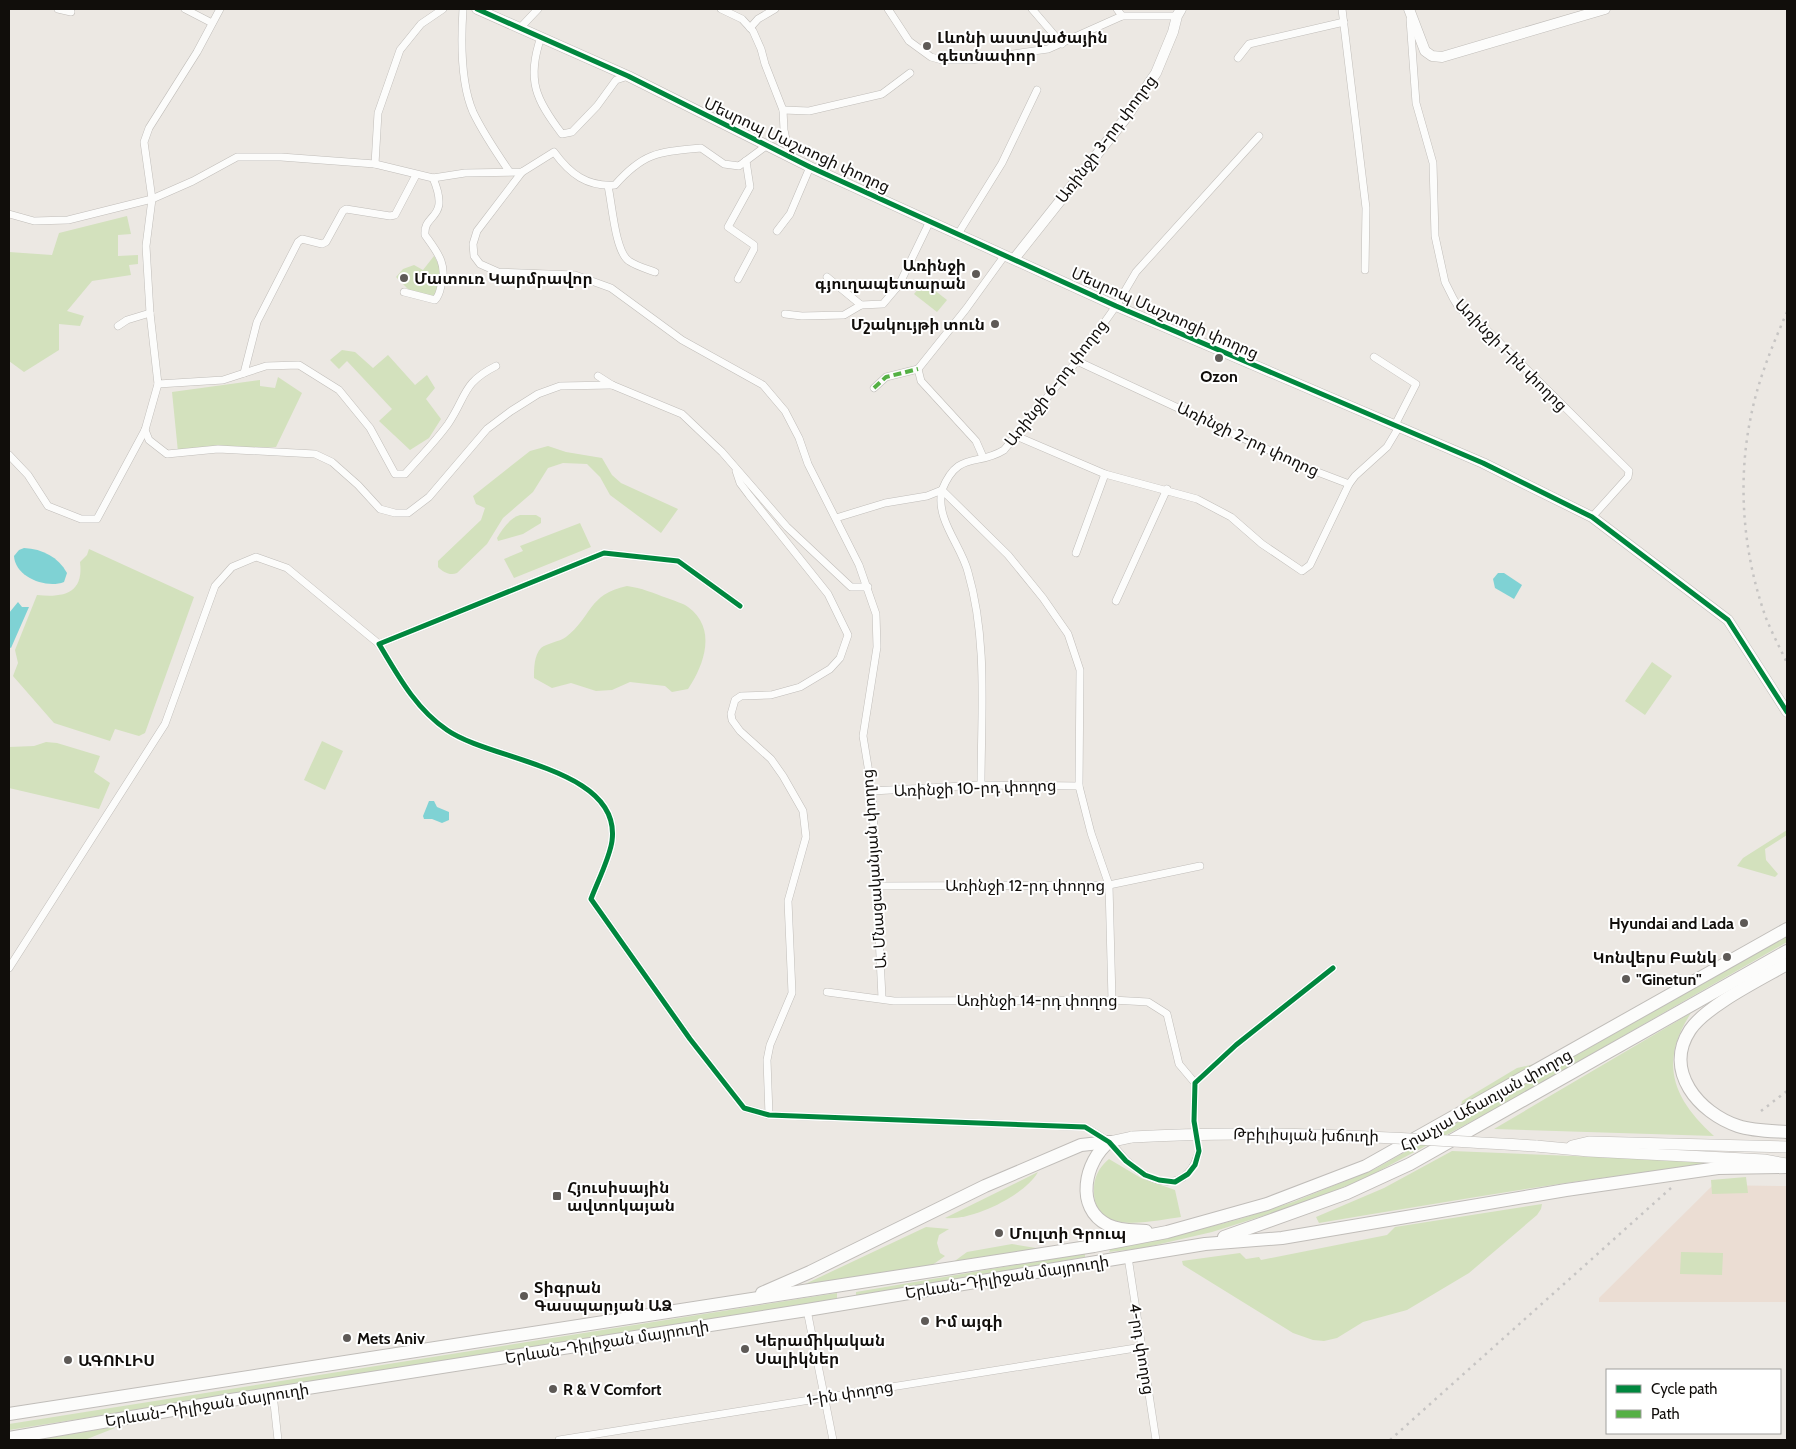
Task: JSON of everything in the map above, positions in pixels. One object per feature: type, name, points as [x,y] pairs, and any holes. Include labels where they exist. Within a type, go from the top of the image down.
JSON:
[{"type":"highway","name":"Հրաչյա Աճառյան փողոց","points":[[1167,1232],[1267,1204],[1366,1166],[1787,929]]},
{"type":"highway","name":"Հրաչյա Աճառյան փողոց","points":[[1205,1244],[1348,1193],[1410,1164],[1787,951]]},
{"type":"highway","points":[[1787,964],[1707,1013],[1691,1029],[1682,1045],[1680,1060],[1686,1086],[1693,1097],[1707,1110],[1722,1120],[1740,1127],[1787,1132]]},
{"type":"highway","points":[[1109,1142],[1091,1166],[1087,1177],[1086,1191],[1094,1213],[1106,1224],[1122,1230],[1167,1232]]},
{"type":"highway","points":[[746,1300],[810,1272],[985,1186],[1082,1145],[1109,1142]]},
{"type":"highway","points":[[1205,1244],[1282,1238],[1566,1190],[1718,1168],[1787,1165]]},
{"type":"highway","name":"Երևան-Դիլիջան մայրուղի","points":[[9,1414],[1094,1246],[1167,1232]]},
{"type":"highway","name":"Երևան-Դիլիջան մայրուղի","points":[[9,1438],[1205,1244]]},
{"type":"highway","points":[[1094,1246],[1101,1253],[1096,1263]]},
{"type":"highway","points":[[847,1284],[842,1295],[849,1303]]},
{"type":"main road","name":"Թբիլիսյան խճուղի","points":[[1109,1142],[1132,1137],[1205,1133],[1327,1134],[1764,1160],[1787,1165]]},
{"type":"main road","name":"Թբիլիսյան խճուղի","points":[[1564,1148],[1589,1142],[1787,1147]]},
{"type":"street","points":[[58,9],[71,12]]},
{"type":"street","points":[[185,9],[212,23]]},
{"type":"street","points":[[9,455],[28,476],[48,506],[81,519],[97,519],[145,430],[158,384],[150,312],[146,246],[152,199],[144,142],[149,128],[197,52],[220,9]]},
{"type":"street","points":[[375,164],[378,113],[400,50],[421,24],[443,9]]},
{"type":"street","points":[[463,9],[466,86],[473,111],[485,134],[509,171]]},
{"type":"street","name":"Մեսրոպ Մաշտոցի փողոց","points":[[477,9],[491,12],[520,28],[628,76],[790,158],[1116,306],[1483,463],[1592,517],[1728,620],[1787,712]]},
{"type":"street","points":[[520,28],[538,9]]},
{"type":"street","points":[[721,9],[742,19],[750,28],[761,49],[764,64],[783,110],[784,130],[790,158]]},
{"type":"street","points":[[750,28],[758,19],[775,9]]},
{"type":"street","points":[[888,9],[909,41],[920,51],[936,58],[971,60],[1048,49],[1122,16],[1179,12]]},
{"type":"street","points":[[1032,9],[1062,44]]},
{"type":"street","points":[[1117,9],[1122,16]]},
{"type":"street","points":[[1342,9],[1366,208],[1365,270]]},
{"type":"street","points":[[1409,11],[1425,51],[1432,56],[1442,57],[1605,9]]},
{"type":"street","name":"Առինջի 1-ին փողոց","points":[[1409,11],[1416,103],[1433,162],[1435,236],[1445,282],[1459,308],[1486,329],[1629,471],[1628,477],[1592,517]]},
{"type":"street","name":"Առինջի 3-րդ փողոց","points":[[1009,257],[1125,119],[1156,74],[1179,12]]},
{"type":"street","points":[[1238,58],[1249,44],[1344,22]]},
{"type":"street","points":[[541,37],[534,58],[536,95],[562,134],[572,132],[597,106],[616,80],[628,76]]},
{"type":"street","points":[[783,110],[809,111],[882,94],[910,72]]},
{"type":"street","points":[[958,234],[1002,162],[1037,90]]},
{"type":"street","name":"Առինջի 6-րդ փողոց","points":[[942,490],[948,476],[960,465],[972,459],[996,456],[1004,450],[1077,361],[1116,306],[1136,272],[1259,136]]},
{"type":"street","points":[[9,214],[34,221],[68,220],[152,199],[193,181],[237,157],[281,157],[375,164],[434,178],[509,171],[522,172],[554,152],[565,167],[580,178],[599,186],[608,186],[615,185],[631,167],[649,156],[701,148],[724,164],[739,166],[766,146]]},
{"type":"street","points":[[738,279],[754,249],[754,245],[728,227],[750,187],[746,161]]},
{"type":"street","points":[[777,231],[790,214],[810,167]]},
{"type":"street","name":"Ա. Մնացականյան փողոց","points":[[522,172],[477,231],[473,244],[474,256],[480,264],[498,272],[575,274],[611,288],[682,340],[763,385],[785,410],[799,438],[808,464],[868,587],[876,623],[877,647],[863,736],[872,791],[882,998]]},
{"type":"street","points":[[244,373],[257,322],[298,242],[302,239],[322,244],[326,242],[342,211],[346,208],[395,215],[416,175]]},
{"type":"street","points":[[404,292],[435,300],[438,298],[444,278],[442,260],[425,235],[426,226],[439,211],[441,204],[434,178]]},
{"type":"street","points":[[608,186],[614,212],[616,240],[627,261],[655,272]]},
{"type":"street","points":[[785,314],[802,316],[844,315],[861,305],[883,304],[899,285],[930,221]]},
{"type":"street","points":[[874,388],[886,377],[918,369],[1009,257]]},
{"type":"street","points":[[826,277],[861,305]]},
{"type":"street","points":[[118,326],[127,320],[150,312]]},
{"type":"street","points":[[1016,436],[1105,474],[1197,499],[1231,517],[1262,544],[1302,571],[1310,565],[1349,484],[1387,447],[1416,384],[1374,357]]},
{"type":"street","name":"Առինջի 2-րդ փողոց","points":[[1077,361],[1307,468],[1349,484]]},
{"type":"street","points":[[158,384],[223,380],[266,366],[299,364],[339,390],[370,428],[395,474],[405,474],[448,423],[462,396],[479,375],[496,366]]},
{"type":"street","points":[[918,369],[921,381],[976,441],[983,457]]},
{"type":"street","points":[[598,376],[612,385],[682,414],[722,452],[787,527],[851,587],[868,587]]},
{"type":"street","points":[[145,430],[150,440],[167,454],[218,450],[315,454],[332,462],[380,508],[395,513],[408,513],[429,497],[488,429],[511,411],[538,394],[560,386],[612,385]]},
{"type":"street","points":[[736,470],[740,483],[828,594],[848,634],[840,658],[830,669],[800,687],[771,696],[741,696],[735,700],[731,714],[732,720],[740,731],[771,759],[783,776],[797,800],[804,820],[806,837],[788,901],[792,992],[770,1045],[766,1060],[769,1115]]},
{"type":"street","points":[[1076,553],[1105,474]]},
{"type":"street","points":[[836,518],[885,503],[927,496],[942,490]]},
{"type":"street","points":[[942,490],[940,508],[968,570],[981,635],[981,785]]},
{"type":"street","points":[[942,490],[1008,555],[1068,634],[1080,670],[1079,786],[1091,833],[1109,886],[1112,1000]]},
{"type":"street","points":[[1116,601],[1167,490]]},
{"type":"street","points":[[379,644],[604,553],[678,561],[740,606]]},
{"type":"street","points":[[9,968],[165,724],[215,586],[232,567],[256,557],[287,568],[379,644],[421,709],[448,732],[488,748],[535,763],[594,793],[610,816],[612,842],[591,899],[690,1039],[744,1108],[769,1115],[1085,1127],[1109,1142],[1126,1161],[1144,1175],[1159,1180],[1175,1182],[1188,1174],[1195,1165],[1199,1151]]},
{"type":"street","name":"Առինջի 10-րդ փողոց","points":[[872,791],[981,785],[1079,786]]},
{"type":"street","name":"Առինջի 12-րդ փողոց","points":[[877,886],[1109,886],[1200,866]]},
{"type":"street","points":[[1194,1121],[1195,1084],[1236,1045],[1333,968]]},
{"type":"street","name":"Առինջի 14-րդ փողոց","points":[[827,992],[894,1001],[1112,1000],[1148,1002],[1167,1014],[1179,1064],[1195,1084]]},
{"type":"street","name":"4-րդ փողոց","points":[[1128,1257],[1156,1440]]},
{"type":"street","points":[[807,1310],[833,1440]]},
{"type":"street","name":"1-ին փողոց","points":[[559,1440],[1142,1347]]},
{"type":"street","points":[[272,1394],[278,1440]]},
{"type":"shaded area","points":[[1713,1185],[1787,1186],[1787,1302],[1599,1302],[1599,1298]]},
{"type":"green space","points":[[127,216],[131,234],[118,235],[118,256],[138,255],[138,264],[129,265],[131,275],[92,281],[67,311],[84,316],[80,326],[59,324],[59,350],[24,372],[9,361],[9,252],[52,255],[59,233]]},
{"type":"green space","points":[[434,256],[439,268],[440,282],[434,299],[410,291],[396,277],[403,269],[414,265],[423,270]]},
{"type":"green space","points":[[924,282],[947,300],[937,312],[914,294]]},
{"type":"green space","points":[[342,350],[355,352],[373,368],[388,355],[415,385],[427,375],[435,388],[426,399],[441,419],[429,438],[410,450],[379,421],[392,409],[347,361],[339,369],[330,360]]},
{"type":"green space","points":[[278,377],[302,393],[276,447],[178,452],[172,392],[260,380],[260,386],[275,388]]},
{"type":"green space","points":[[548,446],[566,452],[602,458],[612,475],[621,483],[678,509],[661,533],[610,495],[600,477],[587,464],[563,463],[548,468],[533,492],[503,518],[487,544],[457,573],[449,574],[440,569],[438,561],[481,520],[485,508],[476,504],[473,496],[530,451]]},
{"type":"green space","points":[[520,515],[536,515],[541,518],[541,523],[523,534],[498,541],[497,538],[501,531]]},
{"type":"green space","points":[[580,523],[591,547],[514,578],[504,559],[523,551],[520,546]]},
{"type":"green space","points":[[89,549],[194,597],[145,733],[139,736],[115,729],[110,741],[54,723],[13,676],[18,663],[15,650],[37,595],[64,594],[75,587],[79,581],[80,562],[87,555]]},
{"type":"green space","points":[[627,586],[681,603],[697,616],[703,625],[705,646],[703,658],[688,689],[672,692],[665,686],[630,682],[612,690],[596,691],[571,683],[552,688],[534,678],[534,666],[541,648],[566,637],[581,622],[597,600],[614,590]]},
{"type":"green space","points":[[1652,662],[1672,676],[1645,715],[1625,701]]},
{"type":"green space","points":[[322,741],[343,751],[325,790],[304,780]]},
{"type":"green space","points":[[46,742],[57,743],[100,756],[94,772],[110,783],[99,809],[9,788],[9,747],[34,746]]},
{"type":"green space","points":[[1787,830],[1787,835],[1765,849],[1766,860],[1778,874],[1775,877],[1737,866],[1743,858]]},
{"type":"green space","points":[[1787,936],[1787,942],[1506,1103],[1362,1180],[1294,1206],[1212,1232],[1143,1248],[1109,1252],[1111,1248],[1171,1237],[1240,1219],[1293,1202],[1375,1169]]},
{"type":"green space","points":[[1691,1013],[1681,1031],[1675,1048],[1673,1063],[1675,1079],[1688,1108],[1714,1136],[1494,1129]]},
{"type":"green space","points":[[1543,1062],[1461,1106],[1462,1101],[1517,1068]]},
{"type":"green space","points":[[1452,1151],[1741,1163],[1582,1181],[1319,1223],[1316,1217],[1384,1188]]},
{"type":"green space","points":[[1109,1159],[1141,1178],[1175,1190],[1181,1217],[1128,1223],[1115,1221],[1104,1216],[1097,1207],[1094,1183],[1102,1166]]},
{"type":"green space","points":[[1038,1172],[1022,1189],[997,1205],[970,1215],[945,1218]]},
{"type":"green space","points":[[1746,1177],[1748,1193],[1712,1194],[1711,1180]]},
{"type":"green space","points":[[1542,1204],[1537,1215],[1469,1273],[1407,1310],[1363,1322],[1337,1338],[1324,1341],[1313,1340],[1293,1333],[1183,1265],[1182,1261],[1240,1253],[1246,1259],[1259,1257],[1261,1260],[1387,1235],[1395,1227]]},
{"type":"green space","points":[[926,1227],[949,1229],[939,1235],[937,1243],[940,1253],[945,1256],[928,1268],[803,1285]]},
{"type":"green space","points":[[1012,1244],[1042,1249],[948,1266],[967,1252]]},
{"type":"green space","points":[[1681,1252],[1723,1253],[1722,1275],[1680,1274]]},
{"type":"green space","points":[[1085,1253],[1085,1257],[856,1297],[856,1292]]},
{"type":"green space","points":[[837,1293],[837,1299],[9,1430],[9,1424]]},
{"type":"green space","points":[[115,1428],[87,1439],[37,1440]]},
{"type":"water","points":[[24,548],[44,552],[59,562],[67,573],[64,582],[49,584],[33,580],[20,570],[14,556],[19,550]]},
{"type":"water","points":[[1498,573],[1504,573],[1522,585],[1514,599],[1495,588],[1493,579]]},
{"type":"water","points":[[18,602],[22,607],[29,607],[11,648],[9,647],[9,613]]},
{"type":"water","points":[[429,801],[434,801],[437,807],[449,812],[449,820],[442,823],[432,819],[424,819],[423,816]]},
{"type":"tunnel","points":[[1194,1121],[1199,1151]]},
{"type":"railway","points":[[1787,312],[1766,362],[1754,403],[1744,466],[1745,518],[1752,569],[1766,618],[1787,663]]},
{"type":"railway","points":[[1761,1111],[1787,1091]]},
{"type":"railway","points":[[1390,1440],[1671,1188]]},
{"type":"marked path","points":[[874,388],[886,377],[918,369]]},
{"type":"cycle path","points":[[477,9],[628,76],[810,167],[1116,306],[1483,463],[1592,517],[1728,620],[1787,712]]},
{"type":"cycle path","points":[[740,606],[678,561],[604,553],[379,644],[408,691],[426,712],[447,730],[467,741],[550,770],[576,782],[597,797],[610,817],[612,841],[606,862],[591,899],[690,1039],[744,1108],[769,1115],[1085,1127],[1109,1142],[1126,1161],[1145,1175],[1159,1180],[1175,1182],[1188,1174],[1195,1165],[1199,1151],[1194,1121],[1195,1083],[1236,1045],[1333,968]]},
{"type":"place","name":"Լևոնի աստվածային գետնափոր","points":[[927,46]]},
{"type":"place","name":"Առինջի գյուղապետարան","points":[[976,274]]},
{"type":"place","name":"Մատուռ Կարմրավոր","points":[[404,278]]},
{"type":"place","name":"Մշակույթի տուն","points":[[995,324]]},
{"type":"place","name":"Ozon","points":[[1219,358]]},
{"type":"place","name":"Hyundai and Lada","points":[[1744,923]]},
{"type":"place","name":"Կոնվերս Բանկ","points":[[1727,957]]},
{"type":"place","name":"\"Ginetun\"","points":[[1626,979]]},
{"type":"place","name":"Հյուսիսային ավտոկայան","points":[[557,1196]]},
{"type":"place","name":"Մուլտի Գրուպ","points":[[999,1233]]},
{"type":"place","name":"Տիգրան Գասպարյան ԱՁ","points":[[524,1296]]},
{"type":"place","name":"Իմ այգի","points":[[925,1321]]},
{"type":"place","name":"Mets Aniv","points":[[347,1338]]},
{"type":"place","name":"Կերամիկական Սալիկներ","points":[[745,1349]]},
{"type":"place","name":"ԱԳՈՒԼԻՍ","points":[[68,1360]]},
{"type":"place","name":"R & V Comfort","points":[[553,1389]]}]
